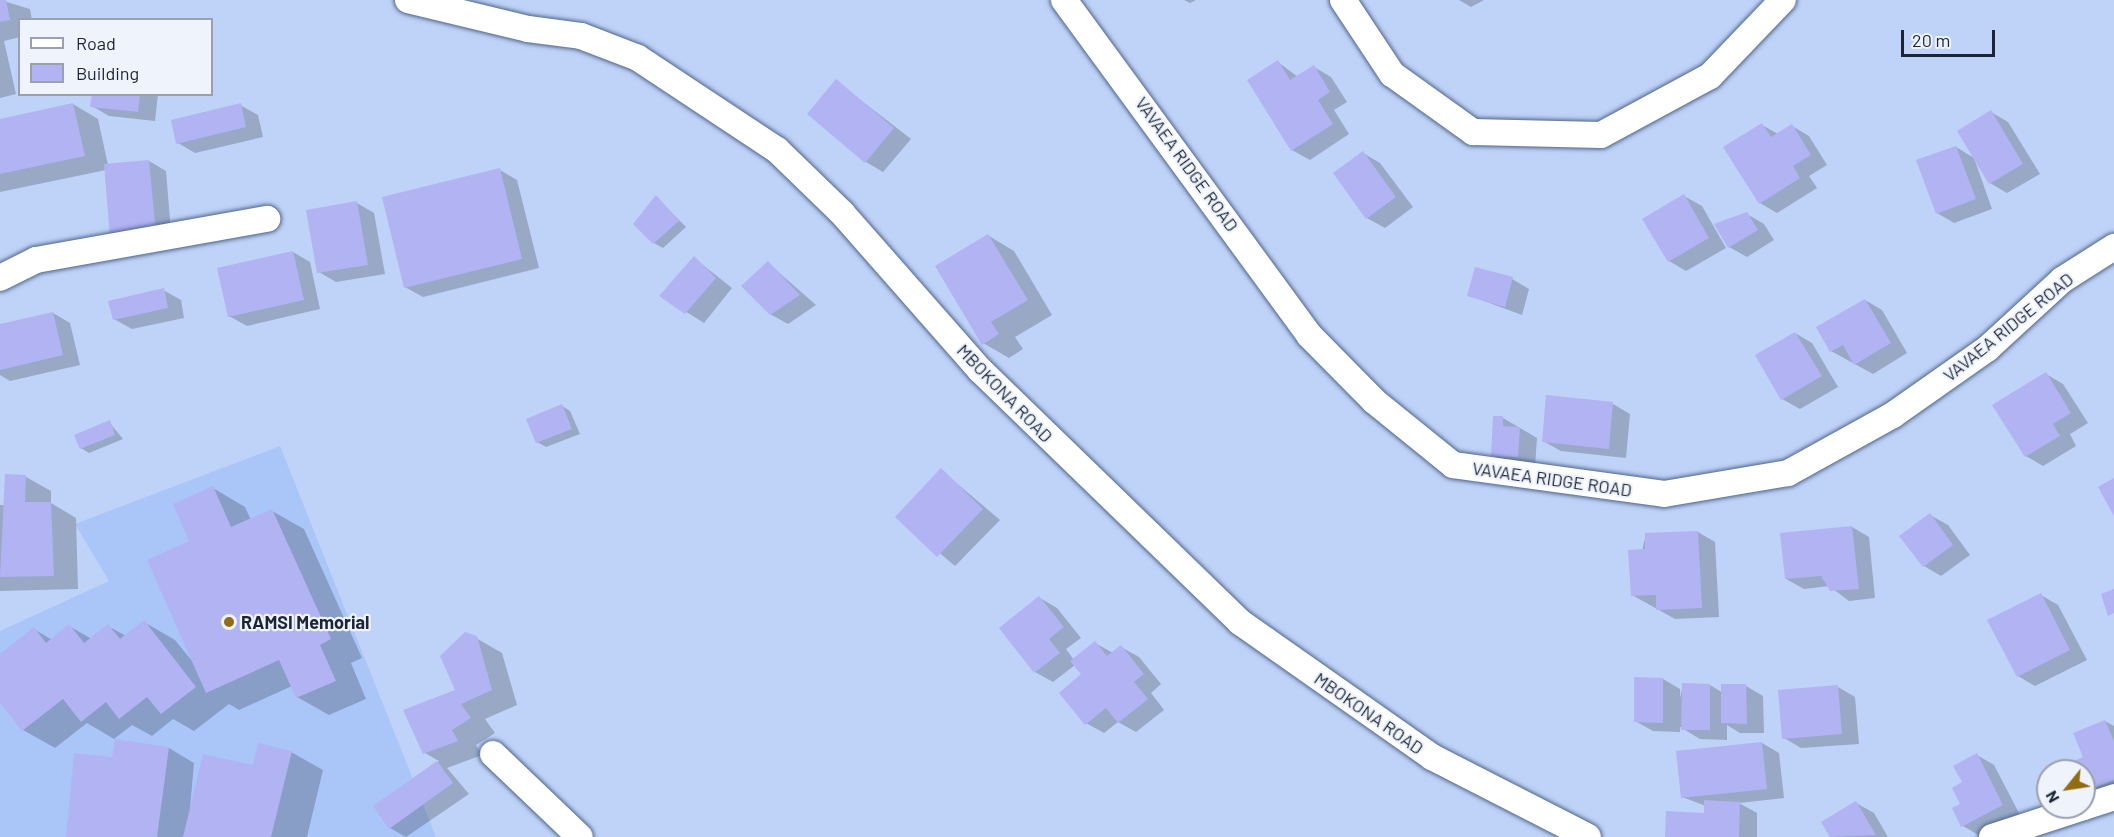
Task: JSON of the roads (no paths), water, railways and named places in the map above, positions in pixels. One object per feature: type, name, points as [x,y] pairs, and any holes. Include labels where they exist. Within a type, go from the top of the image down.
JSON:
[{"type":"street","name":"MBOKONA ROAD","points":[[408,0],[528,29],[580,36],[638,58],[768,143],[842,213],[980,370],[1240,622],[1432,757],[1588,837]]},
{"type":"street","name":"VAVAEA RIDGE ROAD","points":[[1064,0],[1309,335],[1374,401],[1453,465],[1664,494],[1788,473],[1893,415],[1987,349],[2062,280],[2114,247]]},
{"type":"street","points":[[1342,0],[1392,74],[1473,132],[1601,135],[1710,76],[1784,0]]},
{"type":"street","points":[[0,278],[36,260],[267,219]]},
{"type":"street","points":[[493,754],[580,837]]},
{"type":"street","points":[[2096,803],[2114,797]]},
{"type":"street","points":[[1992,837],[2047,819]]},
{"type":"place","name":"RAMSI Memorial","points":[[229,622]]}]
